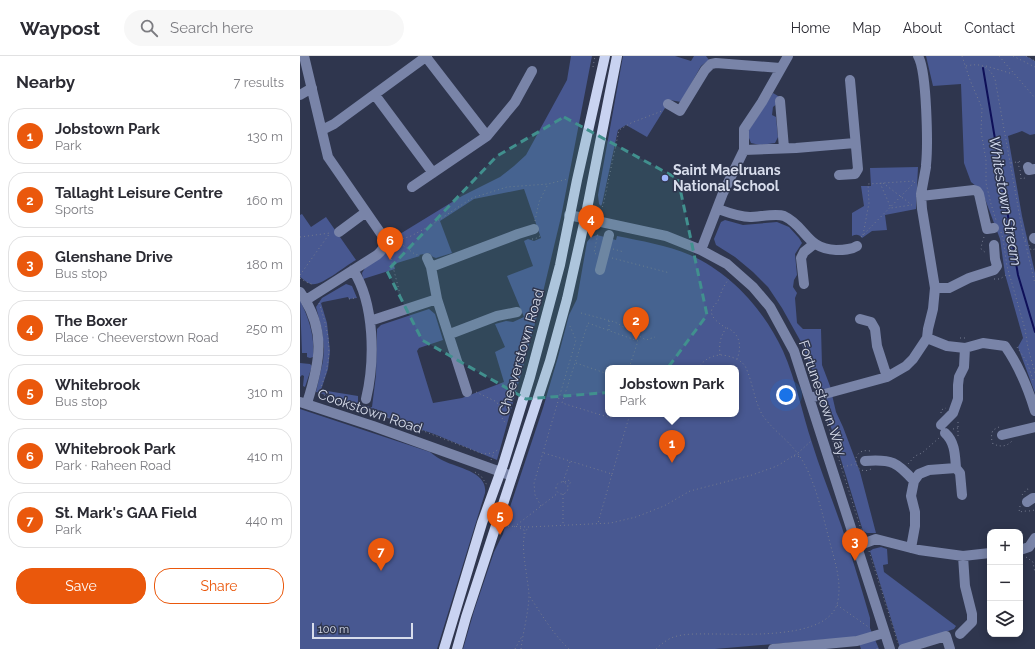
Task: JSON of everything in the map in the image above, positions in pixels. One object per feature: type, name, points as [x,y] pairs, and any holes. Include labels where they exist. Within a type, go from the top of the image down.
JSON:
[{"type":"main road","name":"Cheeverstown Road","points":[[444,649],[482,523],[501,471],[546,319],[560,265],[569,215],[605,56]]},
{"type":"main road","name":"Cheeverstown Road","points":[[457,649],[466,617],[550,361],[567,299],[585,219],[617,56]]},
{"type":"street","points":[[303,296],[353,270],[382,250],[385,246],[382,235],[328,157],[304,56]]},
{"type":"street","points":[[322,130],[330,127],[375,95],[426,56],[487,136]]},
{"type":"street","points":[[701,250],[723,193],[744,150],[744,130],[788,56]]},
{"type":"street","points":[[810,398],[887,377],[913,360],[928,338],[928,329],[933,309],[935,288],[922,209],[922,196],[928,148],[924,78],[918,56]]},
{"type":"street","points":[[667,107],[680,111],[705,70],[715,60],[780,68]]},
{"type":"street","points":[[412,187],[487,136],[515,102],[532,71]]},
{"type":"street","points":[[840,175],[855,174],[858,169],[850,80]]},
{"type":"street","points":[[300,96],[312,88]]},
{"type":"street","points":[[375,95],[433,173]]},
{"type":"street","points":[[780,101],[784,148]]},
{"type":"street","points":[[744,150],[855,143]]},
{"type":"street","points":[[922,196],[974,190],[977,191],[987,229],[998,228]]},
{"type":"street","points":[[718,208],[737,216],[782,216],[792,221],[814,244],[827,250],[853,248],[859,241]]},
{"type":"street","points":[[339,232],[366,212]]},
{"type":"street","name":"Fortunestown Way","points":[[569,215],[666,236],[701,250],[727,264],[754,287],[770,307],[794,351],[884,633],[897,648]]},
{"type":"street","points":[[471,391],[437,299],[429,262],[519,233],[535,230]]},
{"type":"street","points":[[600,270],[604,234]]},
{"type":"street","points":[[804,284],[801,258],[804,252],[814,244]]},
{"type":"street","points":[[935,288],[949,288],[969,278],[994,270],[997,266],[994,245]]},
{"type":"street","points":[[353,270],[360,282],[370,321],[371,366],[366,399]]},
{"type":"street","name":"Cookstown Road","points":[[303,296],[316,323],[319,353],[316,371],[303,402],[512,476]]},
{"type":"street","points":[[370,321],[437,299]]},
{"type":"street","points":[[450,334],[497,316],[517,312]]},
{"type":"street","points":[[860,319],[871,322],[875,329],[877,346],[887,377]]},
{"type":"street","points":[[928,338],[947,346],[965,348],[983,343],[1005,346],[1018,365],[1030,394],[1035,411]]},
{"type":"street","points":[[962,494],[960,473],[956,468],[954,445],[943,429],[953,413],[958,400],[958,384],[959,377],[964,367],[965,348]]},
{"type":"street","points":[[1002,431],[1035,427]]},
{"type":"street","points":[[864,464],[890,461],[902,467],[914,481]]},
{"type":"street","points":[[911,548],[915,512],[911,496],[914,481],[919,474],[929,470],[956,468]]},
{"type":"street","points":[[857,546],[876,539],[919,550],[963,556],[987,553]]},
{"type":"street","points":[[960,634],[972,622],[972,614],[965,586],[963,556]]},
{"type":"street","points":[[778,649],[857,641],[884,633]]},
{"type":"street","points":[[897,648],[946,636],[950,649]]},
{"type":"path","points":[[962,56],[982,108],[982,131],[986,160],[986,183],[998,228],[1003,239],[1010,276],[1025,329],[1028,348],[1035,373]]},
{"type":"path","points":[[998,56],[1035,98]]},
{"type":"path","points":[[1013,56],[1035,67]]},
{"type":"path","points":[[1026,56],[1035,61]]},
{"type":"path","points":[[965,66],[974,64],[1015,74]]},
{"type":"path","points":[[985,66],[992,72],[995,79],[1030,239],[1035,284]]},
{"type":"path","points":[[599,209],[603,206],[619,130],[667,107]]},
{"type":"path","points":[[396,241],[423,230],[472,198],[482,194],[507,187],[548,184],[564,179],[577,180]]},
{"type":"path","points":[[859,241],[916,180],[868,184],[869,203],[863,235]]},
{"type":"path","points":[[881,183],[913,205],[898,208],[891,207]]},
{"type":"path","points":[[881,183],[891,207]]},
{"type":"path","points":[[535,230],[539,202],[548,184]]},
{"type":"path","points":[[300,237],[330,233],[300,275]]},
{"type":"path","points":[[604,234],[594,253],[624,252]]},
{"type":"path","points":[[986,236],[982,243],[981,249],[988,255]]},
{"type":"path","points":[[390,238],[416,255]]},
{"type":"path","points":[[389,252],[402,303]]},
{"type":"path","points":[[603,252],[670,273]]},
{"type":"path","points":[[993,279],[1000,279],[1006,275],[1010,276]]},
{"type":"path","points":[[300,278],[308,284],[317,284]]},
{"type":"path","points":[[729,279],[721,290],[716,304],[712,308],[712,313],[715,319],[731,330],[739,341],[740,347],[737,359]]},
{"type":"path","points":[[349,298],[358,297]]},
{"type":"path","points":[[320,300],[319,303],[326,325],[329,348],[328,367],[321,393],[323,395],[370,411],[483,454],[493,453],[502,447]]},
{"type":"path","points":[[581,313],[615,322],[646,340],[655,337]]},
{"type":"path","points":[[609,320],[609,330]]},
{"type":"path","points":[[542,506],[535,495],[534,483],[576,340],[568,321]]},
{"type":"path","points":[[605,416],[562,403],[588,323],[638,341],[630,365]]},
{"type":"path","points":[[720,356],[718,343],[726,328]]},
{"type":"path","points":[[960,338],[972,338]]},
{"type":"path","points":[[1013,344],[1018,348],[1027,362],[1035,384]]},
{"type":"path","points":[[656,649],[665,642],[677,636],[702,634],[781,633],[802,630],[824,621],[830,616],[837,605],[839,589],[834,557],[815,491],[801,458],[763,416],[756,401],[746,366],[732,357],[720,356],[714,356],[704,360],[700,365]]},
{"type":"path","points":[[575,362],[605,373]]},
{"type":"path","points":[[471,391],[475,391],[497,402],[503,421],[509,426]]},
{"type":"path","points":[[825,400],[822,406],[860,526],[863,532],[867,535]]},
{"type":"path","points":[[908,464],[915,456],[922,453],[943,429],[941,410],[950,405]]},
{"type":"path","points":[[598,523],[629,417]]},
{"type":"path","points":[[958,419],[959,441]]},
{"type":"path","points":[[1002,431],[997,427],[993,430],[991,440],[993,444],[1005,446],[1014,440]]},
{"type":"path","points":[[943,429],[948,430],[958,428]]},
{"type":"path","points":[[504,526],[529,527],[611,523],[636,517],[664,506],[690,492],[767,471],[798,453],[812,440]]},
{"type":"path","points":[[794,449],[797,451],[802,449]]},
{"type":"path","points":[[793,456],[795,454],[794,449]]},
{"type":"path","points":[[799,455],[799,452],[802,449]]},
{"type":"path","points":[[864,464],[856,457],[860,452],[865,450],[874,454]]},
{"type":"path","points":[[543,453],[612,474]]},
{"type":"path","points":[[793,456],[798,456],[801,458]]},
{"type":"path","points":[[564,482],[570,461]]},
{"type":"path","points":[[904,461],[912,467]]},
{"type":"path","points":[[842,467],[864,464]]},
{"type":"path","points":[[471,471],[481,476],[487,489]]},
{"type":"path","points":[[558,493],[557,485],[559,483],[568,480],[571,482],[567,491],[563,494],[563,525]]},
{"type":"path","points":[[564,482],[568,486]]},
{"type":"path","points":[[514,527],[558,493]]},
{"type":"path","points":[[558,493],[563,494]]},
{"type":"path","points":[[519,527],[524,530],[529,596],[521,649]]},
{"type":"path","points":[[524,537],[525,531],[529,527]]},
{"type":"path","points":[[871,548],[869,551],[897,648]]},
{"type":"path","points":[[1029,548],[1028,557],[1033,562],[1035,573]]},
{"type":"path","points":[[529,596],[560,640],[569,649]]},
{"type":"path","points":[[837,605],[871,628]]},
{"type":"path","points":[[515,649],[522,635]]},
{"type":"path","points":[[877,649],[878,645]]},
{"type":"highlighted area","points":[[564,117],[678,179],[707,315],[652,389],[526,399],[422,340],[387,271],[497,156]]},
{"type":"shaded area","points":[[571,56],[592,56],[561,217],[539,309],[497,460],[434,434],[316,392],[323,361],[324,349],[322,330],[316,307],[322,298],[346,284],[352,286],[357,298],[349,299],[348,297],[321,303],[327,323],[330,351],[328,369],[321,390],[358,396],[358,404],[372,407],[376,375],[377,329],[381,325],[429,309],[435,314],[443,340],[419,348],[417,351],[433,403],[462,398],[504,382],[495,352],[505,347],[495,324],[506,321],[513,322],[524,317],[507,276],[533,266],[524,241],[528,239],[534,241],[541,238],[524,189],[474,199],[440,221],[452,253],[436,258],[429,253],[419,255],[420,256],[397,263],[394,265],[395,269],[363,279],[362,273],[385,235],[388,233],[395,237],[462,196],[500,177],[526,155],[567,80]]},
{"type":"shaded area","points":[[623,56],[675,56],[691,61],[694,56],[706,56],[709,60],[701,66],[681,102],[670,100],[647,137],[626,125],[618,130],[601,206],[599,204],[598,195]]},
{"type":"shaded area","points":[[926,56],[1026,56],[1035,61],[1035,134],[1030,135],[1022,131],[1008,136],[1022,216],[1035,273],[1035,393],[1018,347],[1023,338],[1005,274],[1000,239],[982,191],[971,182],[964,163],[961,84],[933,86]]},
{"type":"shaded area","points":[[773,93],[783,99],[773,107],[772,115],[776,117],[778,137],[775,143],[760,145],[751,143],[747,133]]},
{"type":"shaded area","points":[[918,167],[916,209],[885,215],[887,230],[872,231],[862,238],[857,235],[852,236],[852,213],[864,206],[861,186],[871,186],[870,168]]},
{"type":"shaded area","points":[[302,214],[311,227],[326,217],[356,260],[327,279],[315,284],[311,284],[300,277],[300,215]]},
{"type":"shaded area","points":[[725,220],[743,225],[777,222],[789,227],[802,243],[795,254],[797,275],[794,280],[793,287],[797,293],[795,298],[797,323],[803,329],[821,329],[822,365],[830,386],[836,412],[860,472],[876,533],[867,533],[863,531],[818,385],[801,342],[782,308],[768,287],[735,257],[716,245],[714,239],[721,222]]},
{"type":"shaded area","points":[[597,235],[616,240],[617,236],[663,246],[690,255],[719,272],[732,282],[756,307],[775,336],[792,373],[812,443],[857,573],[870,618],[870,628],[879,649],[861,649],[857,637],[715,649],[463,649],[494,552],[503,534],[508,513],[543,408],[569,315],[577,299],[587,242],[591,237]]},
{"type":"shaded area","points":[[300,300],[309,321],[312,335],[313,357],[310,358],[307,357],[307,353],[302,353]]},
{"type":"shaded area","points":[[300,363],[310,364],[312,366],[305,387],[303,386],[304,376],[302,375],[300,377]]},
{"type":"shaded area","points":[[300,409],[430,452],[442,460],[477,475],[482,480],[485,486],[485,493],[437,649],[300,649]]},
{"type":"shaded area","points":[[881,547],[887,549],[888,564],[883,565],[884,572],[956,626],[954,629],[900,648],[870,551]]},
{"type":"waterway","name":"Whitestown Stream","points":[[983,68],[1018,275],[1035,332]]},
{"type":"place","name":"Saint Maelruans National School","points":[[665,178]]},
{"type":"place","name":"The Boxer","points":[[591,238]]},
{"type":"place","name":"Whitebrook Park","points":[[390,260]]},
{"type":"place","name":"Tallaght Leisure Centre","points":[[636,340]]},
{"type":"place","name":"Jobstown Park","points":[[672,463]]},
{"type":"place","name":"Whitebrook","points":[[500,535]]},
{"type":"place","name":"Glenshane Drive","points":[[855,561]]},
{"type":"place","name":"St. Mark's GAA Field","points":[[381,571]]}]
